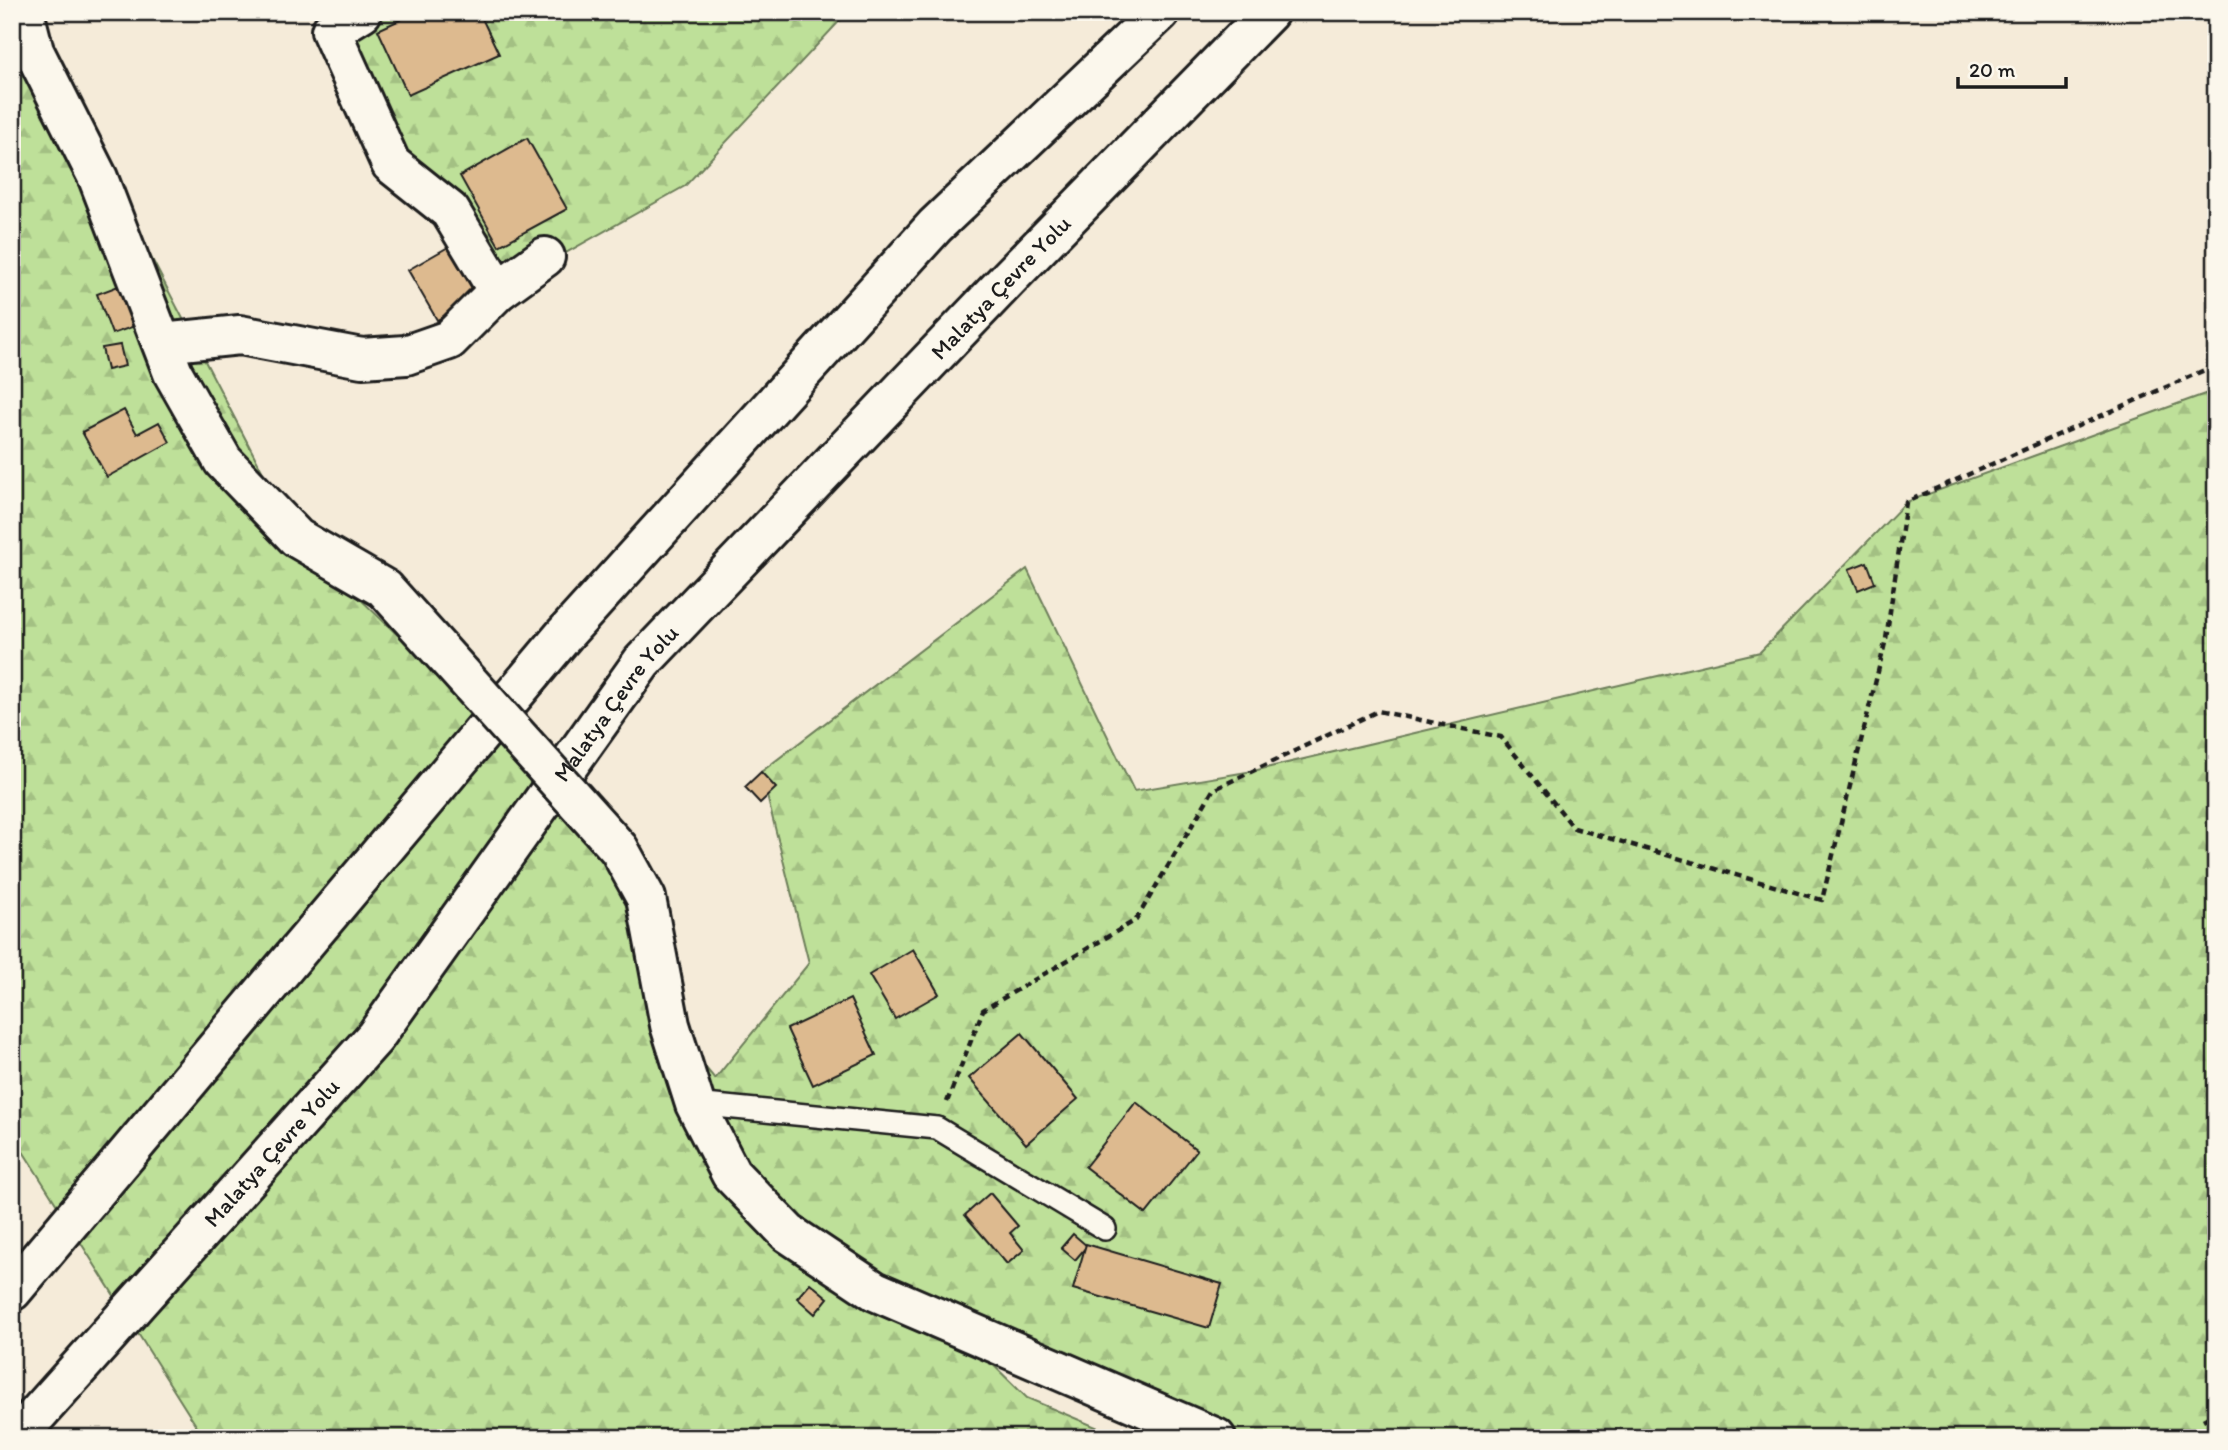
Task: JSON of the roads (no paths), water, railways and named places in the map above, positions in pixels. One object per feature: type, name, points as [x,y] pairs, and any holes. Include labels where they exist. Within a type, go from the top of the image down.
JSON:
[{"type":"main road","points":[[24,12],[34,51],[98,178],[173,373],[223,461],[297,538],[385,589],[619,849],[646,898],[670,1025],[695,1104],[731,1174],[788,1233],[875,1291],[1216,1438]]},
{"type":"main road","points":[[362,12],[331,31],[391,164],[450,211],[498,291]]},
{"type":"main road","points":[[12,1291],[565,634],[935,226],[1160,12]]},
{"type":"main road","name":"Malatya Çevre Yolu","points":[[16,1438],[375,1037],[642,662],[1017,269],[1269,12]]},
{"type":"main road","points":[[162,343],[240,335],[362,358],[406,355],[449,340],[498,291],[545,257]]},
{"type":"lane","points":[[695,1104],[937,1128],[1105,1229]]}]
